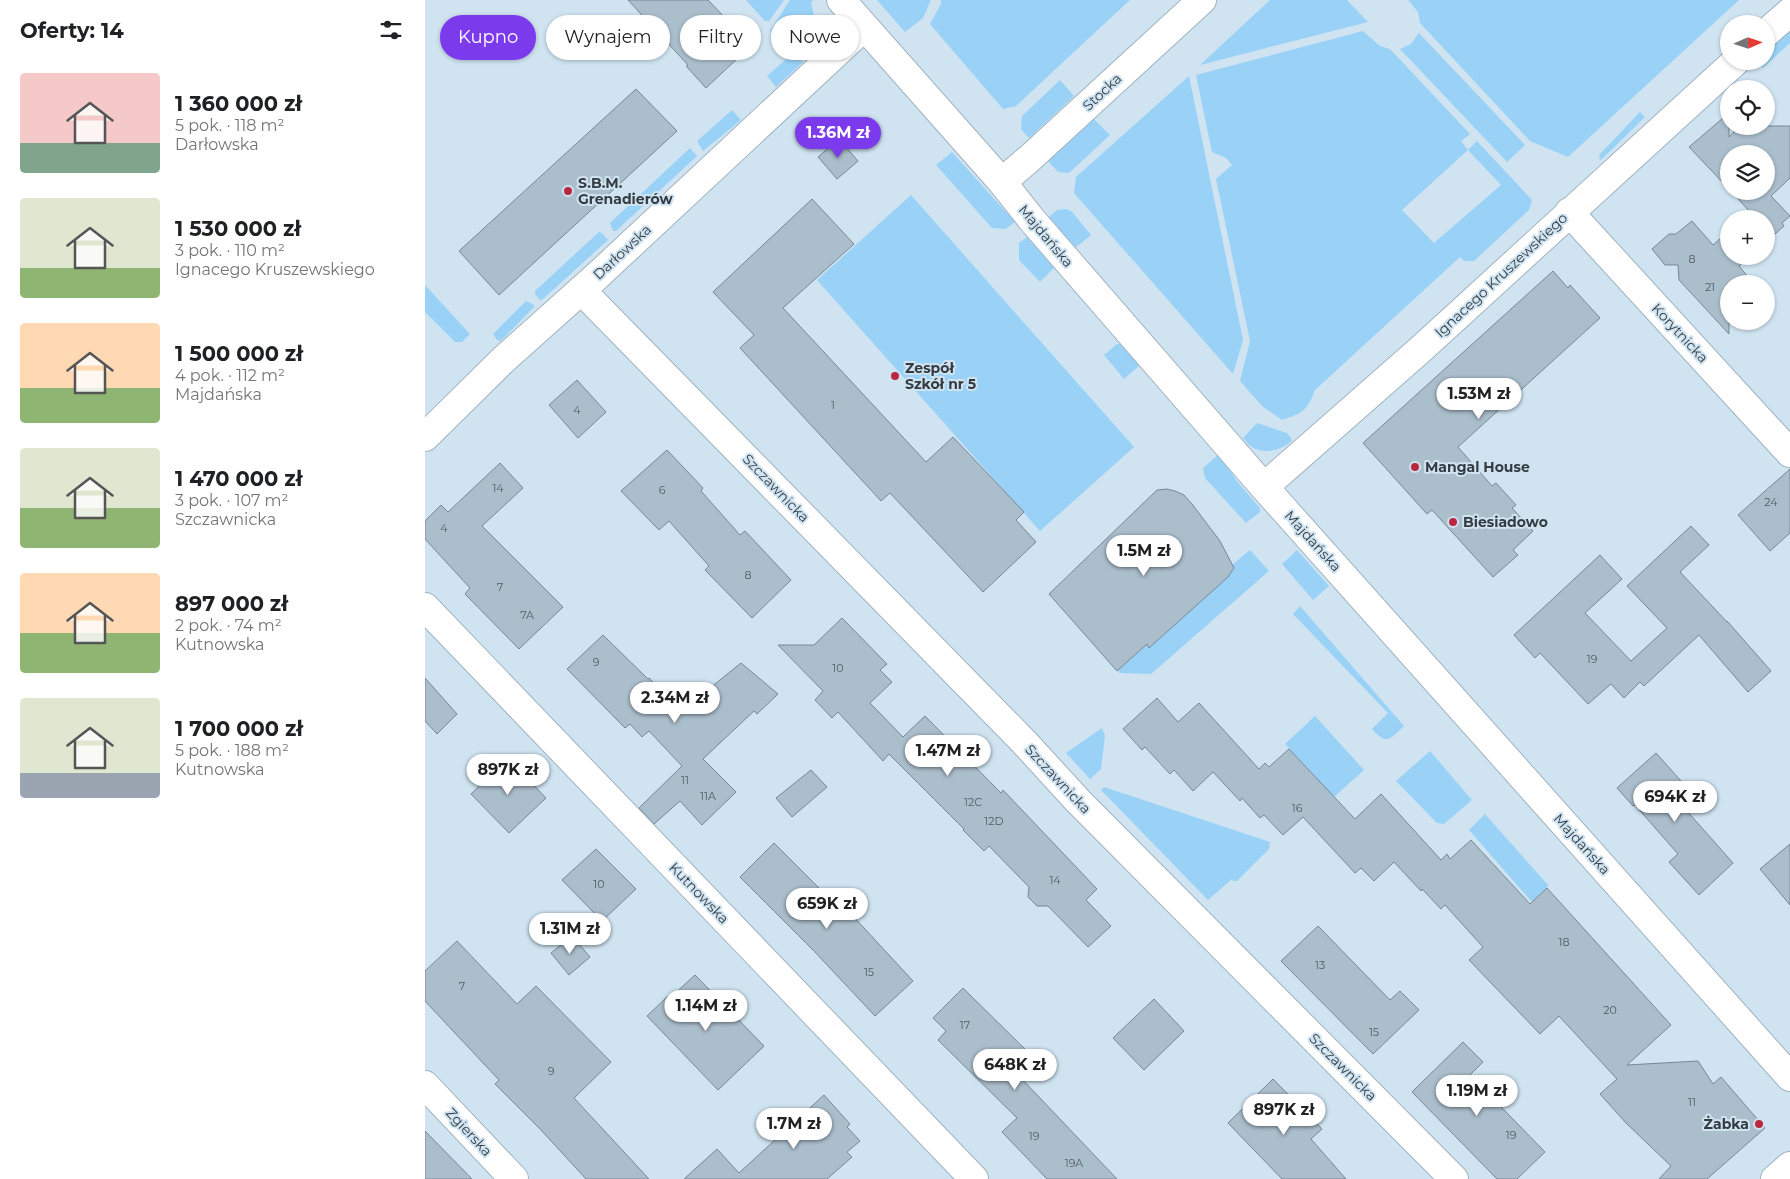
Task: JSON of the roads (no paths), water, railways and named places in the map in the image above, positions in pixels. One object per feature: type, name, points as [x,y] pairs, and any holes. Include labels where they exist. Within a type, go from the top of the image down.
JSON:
[{"type":"street","name":"Majdańska","points":[[841,0],[1264,487],[1790,1077]]},
{"type":"street","name":"Stocka","points":[[1001,182],[1030,158],[1202,0]]},
{"type":"street","points":[[1775,26],[1790,12]]},
{"type":"street","name":"Darłowska","points":[[425,437],[503,360],[864,27]]},
{"type":"street","name":"Ignacego Kruszewskiego","points":[[1264,487],[1421,349],[1726,70]]},
{"type":"street","name":"Korytnicka","points":[[1569,212],[1790,453]]},
{"type":"street","name":"Szczawnicka","points":[[581,290],[1024,742],[1079,802],[1454,1179]]},
{"type":"street","name":"Kutnowska","points":[[425,607],[974,1179]]},
{"type":"street","name":"Zgierska","points":[[425,1085],[514,1179]]},
{"type":"street","points":[[1775,1179],[1790,1166]]},
{"type":"place","name":"S.B.M. Grenadierów","points":[[568,191]]},
{"type":"place","name":"Zespół Szkół nr 5","points":[[895,376]]},
{"type":"place","name":"Mangal House","points":[[1415,467]]},
{"type":"place","name":"Biesiadowo","points":[[1453,522]]},
{"type":"place","name":"Żabka","points":[[1759,1124]]}]
